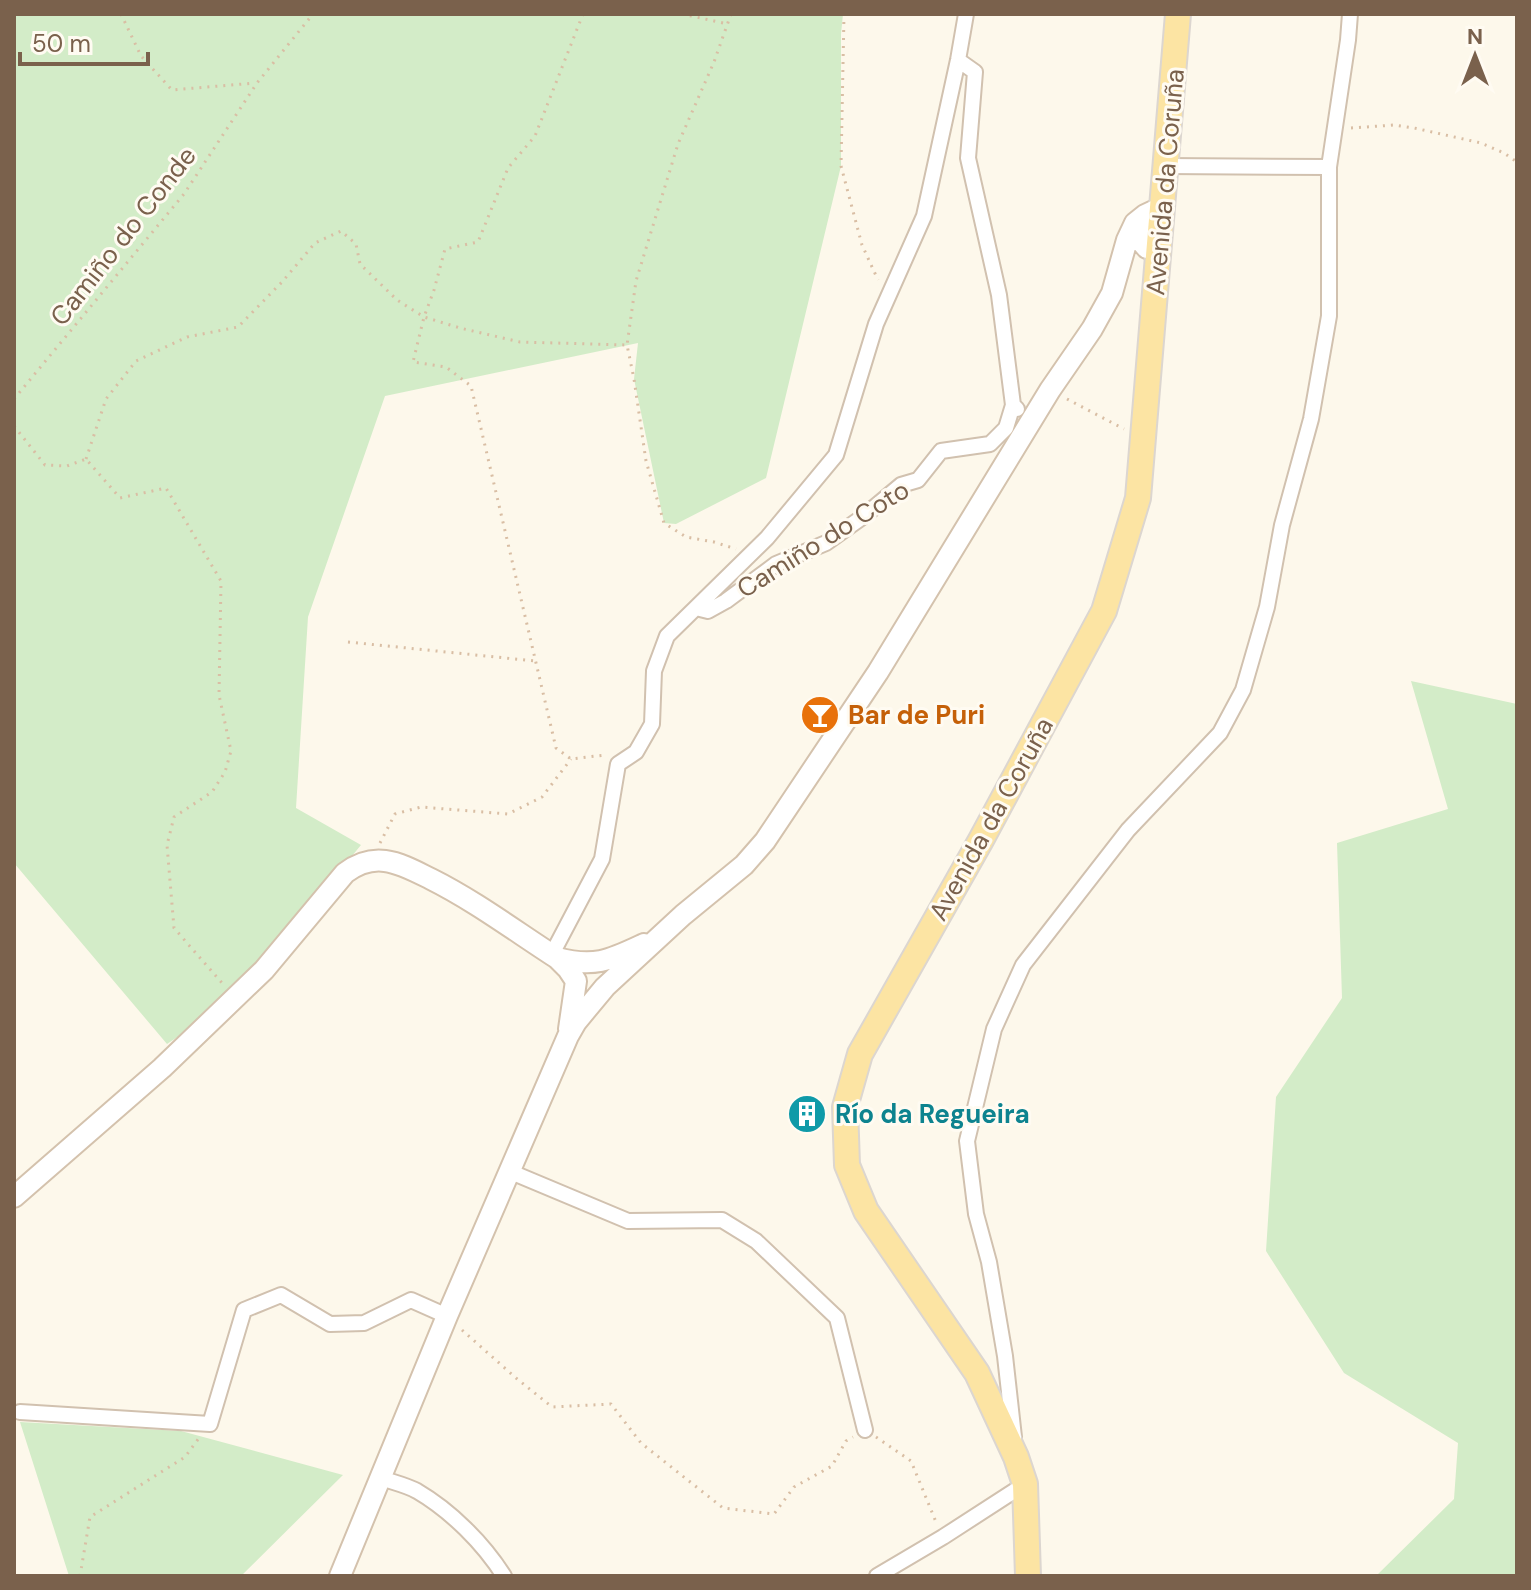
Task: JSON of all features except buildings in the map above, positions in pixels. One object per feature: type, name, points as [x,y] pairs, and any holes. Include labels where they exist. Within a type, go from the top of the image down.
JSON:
[{"type":"main road","name":"Avenida da Coruña","points":[[1028,1576],[1025,1484],[1016,1457],[977,1373],[866,1211],[847,1165],[845,1107],[860,1054],[981,840],[1104,611],[1138,498],[1144,440],[1153,211],[1165,166],[1178,14]]},
{"type":"street","points":[[554,956],[602,859],[618,764],[636,752],[652,724],[654,671],[667,636],[767,538],[836,455],[876,324],[924,216],[966,14]]},
{"type":"street","points":[[1016,1457],[1005,1356],[989,1262],[976,1214],[967,1141],[994,1029],[1023,965],[1128,830],[1220,733],[1243,690],[1267,607],[1282,525],[1311,419],[1329,316],[1329,167],[1350,14]]},
{"type":"street","points":[[958,60],[975,72],[968,158],[999,295],[1013,405],[1031,421]]},
{"type":"street","points":[[1165,166],[1329,167]]},
{"type":"street","points":[[340,1576],[447,1316],[576,1022],[617,977],[744,865],[765,841],[878,672],[1050,390],[1092,329],[1112,293],[1135,223],[1153,211]]},
{"type":"street","points":[[1121,264],[1133,253],[1153,248]]},
{"type":"street","name":"Camiño do Coto","points":[[696,608],[708,611],[776,564],[826,543],[901,485],[918,480],[941,451],[990,444],[1006,428],[1013,405]]},
{"type":"street","points":[[14,1197],[162,1068],[264,970],[355,865],[386,861],[413,870],[455,891],[554,956],[568,969],[584,996],[592,1003]]},
{"type":"street","points":[[568,1036],[576,981],[581,970],[661,936]]},
{"type":"street","points":[[554,956],[576,963],[602,965],[617,977]]},
{"type":"street","points":[[511,1172],[628,1221],[722,1220],[756,1241],[837,1318],[865,1430]]},
{"type":"street","points":[[20,1412],[210,1424],[244,1310],[281,1295],[330,1324],[364,1323],[411,1300],[447,1316]]},
{"type":"street","points":[[381,1478],[415,1490],[447,1513],[491,1556],[504,1576]]},
{"type":"street","points":[[877,1576],[1025,1484]]},
{"type":"path","points":[[121,14],[141,56],[172,90],[257,83]]},
{"type":"path","name":"Camiño do Conde","points":[[14,399],[184,194],[257,83],[313,14]]},
{"type":"path","points":[[583,14],[535,136],[508,168],[478,242],[445,249],[413,362],[446,367],[471,386],[556,748],[571,759],[636,752]]},
{"type":"path","points":[[682,14],[728,24]]},
{"type":"path","points":[[731,14],[678,144],[636,281],[627,345],[646,461],[664,523],[686,537],[748,555]]},
{"type":"path","points":[[844,14],[841,166],[862,245],[887,300]]},
{"type":"path","points":[[1333,132],[1394,125],[1481,143],[1517,162]]},
{"type":"path","points":[[86,459],[106,399],[136,361],[187,337],[238,327],[315,243],[341,231],[356,244],[360,264],[397,300],[424,317],[520,342],[627,345]]},
{"type":"path","points":[[1050,390],[1144,440]]},
{"type":"path","points":[[14,426],[45,465],[67,466],[86,459]]},
{"type":"path","points":[[86,459],[120,498],[166,488],[221,581],[219,695],[231,751],[225,772],[212,792],[174,817],[167,845],[174,928],[235,998]]},
{"type":"path","points":[[348,642],[535,661]]},
{"type":"path","points":[[370,861],[395,814],[421,807],[508,814],[542,797],[571,759]]},
{"type":"path","points":[[447,1316],[552,1407],[611,1404],[641,1443],[723,1508],[774,1514],[794,1487],[832,1466],[846,1441],[865,1430],[911,1461],[943,1537]]},
{"type":"path","points":[[80,1576],[90,1517],[185,1457],[210,1424]]},
{"type":"green space","points":[[14,14],[843,14],[841,166],[766,478],[676,524],[664,523],[634,379],[638,343],[385,396],[308,617],[296,808],[361,845],[235,998],[167,1044],[14,863]]},
{"type":"green space","points":[[1411,681],[1517,704],[1517,1576],[1376,1576],[1454,1499],[1458,1443],[1344,1373],[1266,1251],[1276,1097],[1342,998],[1337,843],[1448,809]]},
{"type":"green space","points":[[20,1422],[181,1431],[343,1475],[241,1576],[69,1576]]},
{"type":"place","name":"Bar de Puri","points":[[820,715]]},
{"type":"place","name":"Río da Regueira","points":[[807,1114]]}]
